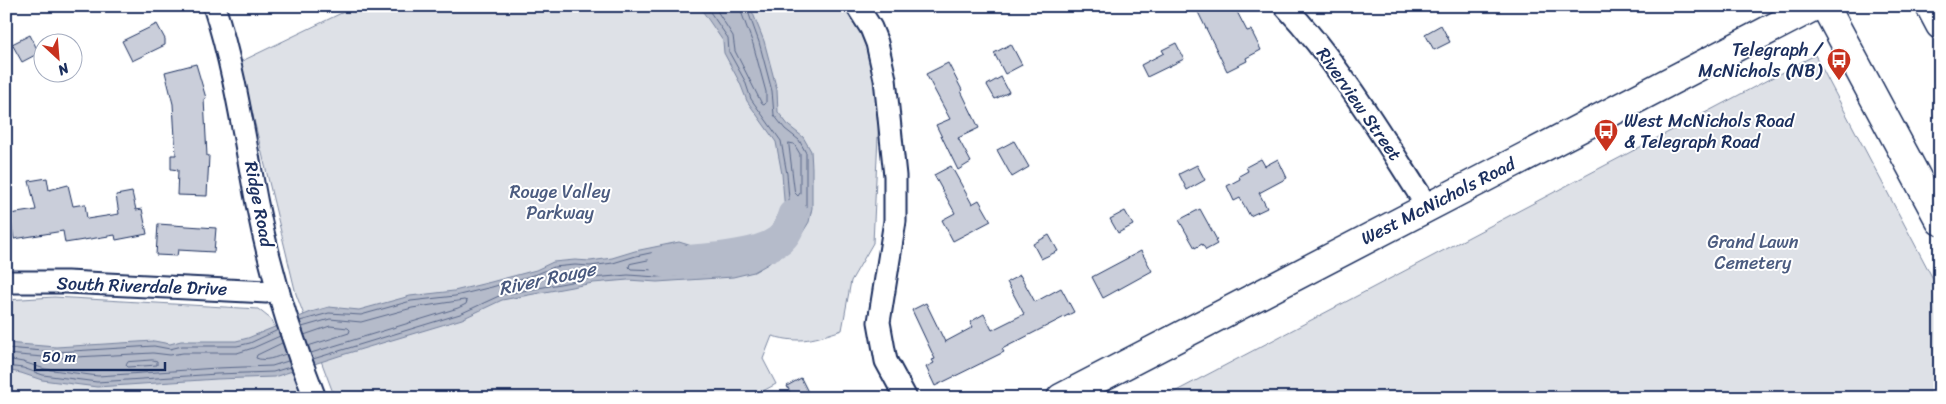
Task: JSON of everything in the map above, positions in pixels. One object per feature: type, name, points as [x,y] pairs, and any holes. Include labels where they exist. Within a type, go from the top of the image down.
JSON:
[{"type":"main road","name":"West McNichols Road","points":[[1061,398],[1815,6]]},
{"type":"main road","points":[[1825,6],[1940,221]]},
{"type":"main road","points":[[1930,6],[1940,25]]},
{"type":"main road","points":[[1879,106],[1940,178]]},
{"type":"street","name":"Ridge Road","points":[[214,6],[233,71],[257,205],[280,297],[312,392]]},
{"type":"street","points":[[856,6],[871,28],[877,43],[882,58],[885,79],[895,176],[895,221],[879,322],[886,360],[906,398]]},
{"type":"street","name":"Riverview Street","points":[[1285,6],[1343,78],[1428,206]]},
{"type":"street","name":"South Riverdale Drive","points":[[6,282],[67,282],[266,292],[280,297]]},
{"type":"green space","name":"Rouge Valley Parkway","points":[[356,6],[843,6],[867,37],[877,76],[879,114],[873,243],[851,281],[842,330],[800,340],[772,336],[763,359],[776,384],[750,398],[335,398],[296,294],[240,62]]},
{"type":"green space","name":"Grand Lawn Cemetery","points":[[1815,55],[1940,292],[1940,398],[1163,398]]},
{"type":"green space","points":[[54,297],[258,309],[272,320],[303,398],[6,398],[6,300]]},
{"type":"water","points":[[699,6],[750,6],[764,41],[777,90],[778,112],[789,126],[803,137],[811,151],[812,208],[809,222],[798,240],[768,264],[754,272],[733,277],[657,282],[628,280],[593,283],[502,300],[462,319],[274,377],[97,387],[42,380],[6,370],[6,343],[56,347],[154,341],[170,344],[181,341],[236,341],[329,307],[359,310],[410,296],[454,291],[536,270],[553,262],[590,261],[612,258],[679,242],[692,246],[701,257],[718,264],[739,265],[758,256],[780,234],[786,225],[782,174],[776,142],[747,101],[724,53],[723,41]]},
{"type":"building","points":[[1195,6],[1234,6],[1247,31],[1251,30],[1261,50],[1246,58],[1247,61],[1227,71]]},
{"type":"building","points":[[157,24],[165,39],[165,45],[132,61],[122,41]]},
{"type":"building","points":[[1441,25],[1450,42],[1434,50],[1425,34]]},
{"type":"building","points":[[30,35],[32,39],[32,57],[22,62],[12,44]]},
{"type":"building","points":[[1176,43],[1184,59],[1147,77],[1141,65],[1164,53],[1162,50]]},
{"type":"building","points":[[1011,44],[1022,65],[1005,74],[994,53]]},
{"type":"building","points":[[948,63],[979,128],[958,138],[971,162],[958,170],[936,125],[950,119],[926,74]]},
{"type":"building","points":[[196,64],[206,98],[204,99],[207,156],[209,156],[207,196],[177,195],[178,170],[171,169],[171,155],[176,155],[173,104],[165,72]]},
{"type":"building","points":[[1001,77],[1009,92],[995,99],[987,85]]},
{"type":"building","points":[[1014,141],[1029,167],[1012,177],[997,150]]},
{"type":"building","points":[[1261,159],[1265,166],[1278,159],[1287,178],[1259,193],[1267,208],[1250,216],[1240,198],[1234,201],[1227,186],[1240,179],[1239,176],[1248,171],[1246,167]]},
{"type":"building","points":[[1197,165],[1205,180],[1187,190],[1179,174]]},
{"type":"building","points":[[951,166],[972,204],[979,200],[991,221],[953,241],[942,220],[955,213],[934,175]]},
{"type":"building","points":[[47,178],[49,190],[68,185],[73,206],[85,204],[87,219],[119,214],[116,195],[132,192],[136,210],[142,209],[147,234],[116,240],[115,235],[65,243],[63,231],[14,239],[10,214],[36,210],[29,181]]},
{"type":"building","points":[[1200,209],[1217,240],[1215,241],[1217,244],[1206,250],[1202,244],[1195,248],[1179,220]]},
{"type":"building","points":[[1125,211],[1133,225],[1118,233],[1110,219]]},
{"type":"building","points":[[158,224],[216,228],[214,252],[178,250],[177,256],[156,255]]},
{"type":"building","points":[[1049,235],[1058,251],[1041,259],[1033,244]]},
{"type":"building","points":[[1141,251],[1152,271],[1103,298],[1092,277]]},
{"type":"building","points":[[1020,275],[1035,302],[1061,288],[1074,312],[1002,349],[1004,352],[935,386],[926,367],[934,363],[932,360],[935,359],[912,310],[926,303],[945,342],[973,327],[970,322],[984,314],[992,330],[1024,314],[1007,282]]},
{"type":"building","points":[[801,378],[811,398],[793,398],[787,386]]},
{"type":"waterway","name":"River Rouge","points":[[664,262],[739,255],[768,247],[784,236],[793,215]]},
{"type":"place","name":"Telegraph / McNichols (NB)","points":[[1839,81]]},
{"type":"place","name":"West McNichols Road & Telegraph Road","points":[[1606,152]]}]
